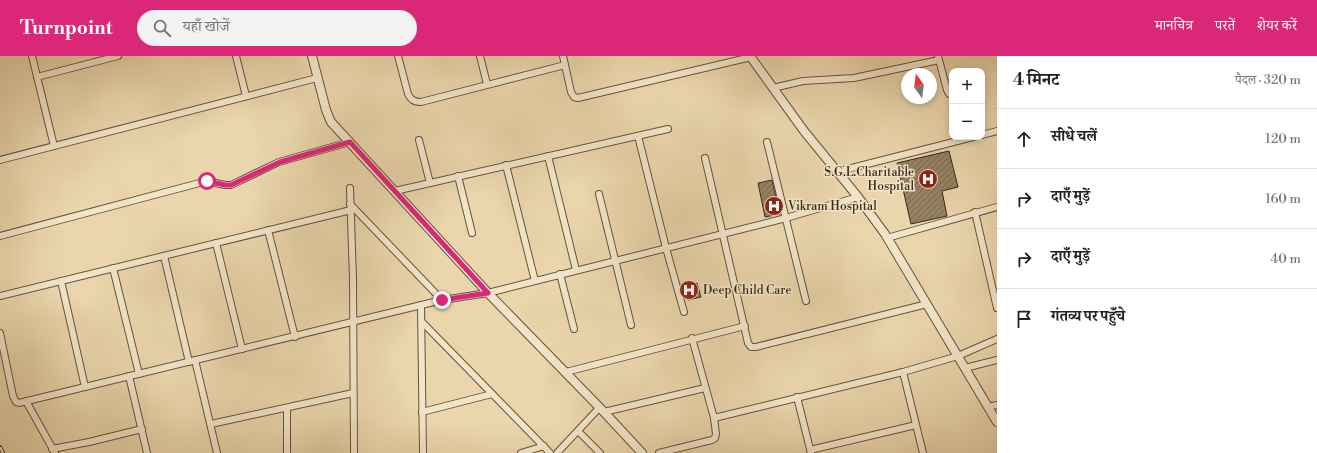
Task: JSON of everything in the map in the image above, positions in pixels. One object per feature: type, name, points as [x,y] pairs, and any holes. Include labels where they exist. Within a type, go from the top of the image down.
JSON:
[{"type":"street","points":[[32,56],[54,146]]},
{"type":"street","points":[[37,77],[118,56]]},
{"type":"street","points":[[236,56],[246,96]]},
{"type":"street","points":[[312,56],[326,110],[331,122],[488,293],[566,372],[642,453]]},
{"type":"street","points":[[398,56],[408,94],[415,102],[421,102],[565,65]]},
{"type":"street","points":[[480,56],[487,84]]},
{"type":"street","points":[[563,56],[571,92],[578,98],[751,57],[804,131],[858,197],[887,238],[997,422]]},
{"type":"street","points":[[773,88],[803,81],[854,78],[938,58],[949,94]]},
{"type":"street","points":[[0,160],[317,78]]},
{"type":"street","points":[[395,191],[668,129]]},
{"type":"street","points":[[985,134],[997,131]]},
{"type":"street","points":[[638,136],[666,248],[684,312]]},
{"type":"street","points":[[419,140],[430,183]]},
{"type":"street","points":[[836,172],[961,140]]},
{"type":"street","points":[[0,236],[207,181],[231,185],[280,162],[350,142]]},
{"type":"street","points":[[767,142],[806,301]]},
{"type":"street","points":[[548,156],[576,270]]},
{"type":"street","points":[[705,158],[748,343],[751,346],[756,347],[927,304]]},
{"type":"street","points":[[506,165],[535,281]]},
{"type":"street","points":[[458,176],[472,233]]},
{"type":"street","points":[[350,188],[354,453]]},
{"type":"street","points":[[599,194],[631,325]]},
{"type":"street","points":[[0,333],[14,400],[19,402],[26,401],[442,300],[488,293],[786,218],[858,197]]},
{"type":"street","points":[[887,238],[997,206]]},
{"type":"street","points":[[0,296],[268,230],[350,207]]},
{"type":"street","points":[[350,207],[442,300]]},
{"type":"street","points":[[976,212],[997,308]]},
{"type":"street","points":[[268,230],[295,336]]},
{"type":"street","points":[[216,243],[242,349]]},
{"type":"street","points":[[164,256],[218,453]]},
{"type":"street","points":[[113,268],[138,374]]},
{"type":"street","points":[[560,274],[574,329]]},
{"type":"street","points":[[60,281],[86,387]]},
{"type":"street","points":[[421,305],[423,453]]},
{"type":"street","points":[[422,322],[550,453]]},
{"type":"street","points":[[566,372],[692,338],[745,326]]},
{"type":"street","points":[[659,453],[715,438],[714,418],[692,338]]},
{"type":"street","points":[[714,418],[903,372],[958,356],[997,340]]},
{"type":"street","points":[[965,368],[997,360]]},
{"type":"street","points":[[903,372],[923,453]]},
{"type":"street","points":[[129,376],[147,453]]},
{"type":"street","points":[[557,453],[578,431],[602,410],[705,388]]},
{"type":"street","points":[[211,424],[353,393]]},
{"type":"street","points":[[422,412],[492,394]]},
{"type":"street","points":[[797,397],[810,451],[916,425]]},
{"type":"street","points":[[26,401],[54,451],[142,429]]},
{"type":"street","points":[[988,407],[997,404]]},
{"type":"street","points":[[287,408],[287,453]]},
{"type":"street","points":[[578,431],[600,453]]},
{"type":"street","points":[[521,453],[544,446]]},
{"type":"building","points":[[949,151],[958,187],[942,191],[947,216],[911,224],[897,163]]},
{"type":"building","points":[[772,180],[780,214],[765,217],[758,183]]},
{"type":"building","points":[[697,283],[701,297],[688,300],[685,286]]},
{"type":"railway","points":[[0,447],[3,453]]},
{"type":"place","name":"S.G.L.Charitable Hospital","points":[[928,179]]},
{"type":"place","name":"Vikram Hospital","points":[[774,206]]},
{"type":"place","name":"Deep Child Care","points":[[689,290]]},
{"type":"route","points":[[207,181],[225,185],[236,184],[280,162],[350,142],[488,293],[442,300]]}]
